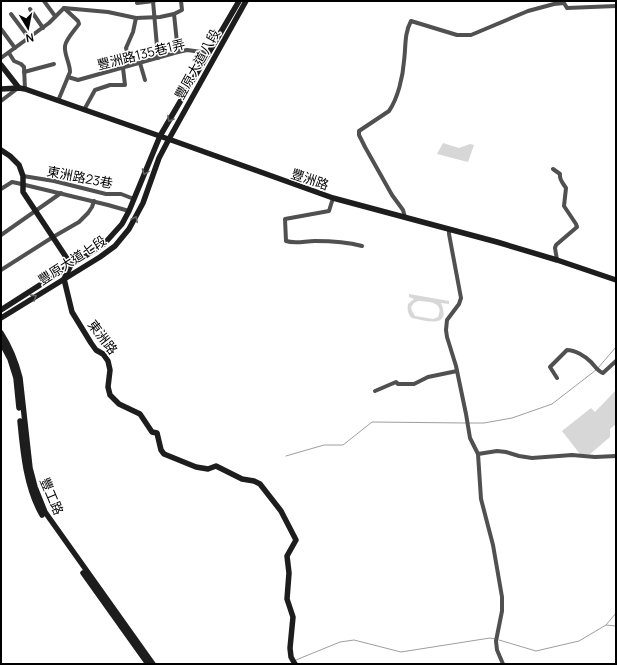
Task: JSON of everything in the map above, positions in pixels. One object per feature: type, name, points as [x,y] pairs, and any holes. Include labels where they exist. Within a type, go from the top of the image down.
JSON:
[{"type":"street","points":[[44,1],[55,16]]},
{"type":"street","points":[[137,3],[154,1],[158,58]]},
{"type":"street","points":[[1,58],[50,23],[64,8],[108,12],[136,18],[156,18],[174,14],[182,10],[182,1]]},
{"type":"street","name":"豐原大道八段","points":[[160,136],[239,1]]},
{"type":"street","name":"豐原大道八段","points":[[168,139],[246,1]]},
{"type":"street","points":[[405,217],[403,210],[392,195],[365,147],[359,135],[359,131],[389,111],[392,106],[403,67],[406,31],[410,21],[461,36],[471,35],[528,11],[554,4],[564,3],[567,8],[616,6]]},
{"type":"street","points":[[58,100],[68,77],[70,68],[65,48],[66,44],[79,24],[78,21],[64,8]]},
{"type":"street","points":[[30,9],[43,28]]},
{"type":"street","points":[[11,14],[28,38]]},
{"type":"street","points":[[174,14],[178,52]]},
{"type":"street","points":[[131,65],[126,48],[133,32],[136,18]]},
{"type":"street","points":[[1,29],[15,48]]},
{"type":"street","name":"豐洲路135巷1弄","points":[[68,77],[78,80],[188,50],[209,53]]},
{"type":"street","points":[[9,53],[17,64],[21,64],[24,67],[25,90]]},
{"type":"street","points":[[140,63],[145,80]]},
{"type":"street","points":[[1,64],[19,88],[1,102]]},
{"type":"street","points":[[24,72],[54,64]]},
{"type":"street","points":[[84,110],[95,90],[110,85],[125,85],[123,68]]},
{"type":"street","name":"豐洲路","points":[[1,89],[19,88],[58,100],[333,198],[557,260],[616,280]]},
{"type":"street","name":"豐原大道七段","points":[[1,310],[104,244],[122,224],[129,211],[160,136]]},
{"type":"street","name":"豐原大道七段","points":[[1,318],[100,257],[115,246],[129,229],[143,203],[159,158],[168,139]]},
{"type":"street","points":[[1,150],[17,162],[23,176],[23,192],[68,260],[70,267],[64,279]]},
{"type":"street","points":[[553,170],[560,174],[561,182],[566,188],[564,206],[577,227],[556,245],[557,260]]},
{"type":"street","name":"東洲路23巷","points":[[23,176],[54,181],[106,194],[120,194],[134,199]]},
{"type":"street","points":[[1,189],[12,182],[94,201],[129,211]]},
{"type":"street","points":[[1,235],[61,193]]},
{"type":"street","points":[[333,198],[329,211],[285,219],[286,241],[346,242],[362,246]]},
{"type":"street","points":[[1,270],[79,222],[88,213],[94,201]]},
{"type":"street","points":[[449,230],[461,298],[459,304],[447,320],[445,328],[457,371],[470,438],[478,454],[481,499],[495,555],[502,597],[502,609],[496,641],[497,650],[503,664]]},
{"type":"street","name":"東洲路","points":[[64,279],[74,316],[96,350],[105,356],[109,363],[110,370],[108,387],[110,395],[119,404],[140,414],[152,432],[157,433],[162,452],[196,467],[208,469],[216,466],[242,479],[256,482],[261,485],[281,511],[296,537],[296,542],[289,550],[287,556],[289,573],[287,599],[292,617],[290,648],[294,662]]},
{"type":"street","name":"豐工路","points":[[1,333],[14,356],[20,378],[30,468],[45,512],[152,664]]},
{"type":"street","name":"豐工路","points":[[1,342],[10,359],[16,378],[26,470],[36,503],[47,522],[148,664]]},
{"type":"street","points":[[557,378],[550,367],[567,350],[576,352],[588,359],[603,373],[616,361]]},
{"type":"street","points":[[375,391],[396,382],[398,384],[414,384],[428,377],[457,371]]},
{"type":"street","points":[[478,454],[506,452],[532,458],[572,455],[595,457],[616,456]]},
{"type":"shaded area","points":[[443,143],[459,148],[470,144],[474,145],[468,162],[437,154]]},
{"type":"shaded area","points":[[409,294],[449,301],[449,304],[441,303],[443,317],[440,320],[424,321],[412,318],[410,315],[408,304],[414,299],[409,297]],"holes":[[[418,301],[431,302],[437,305],[440,312],[438,317],[433,319],[415,316],[411,307]]]},
{"type":"shaded area","points":[[616,390],[616,424],[610,429],[610,437],[590,454],[580,454],[562,431],[591,408],[595,412]]},
{"type":"waterway","points":[[598,368],[616,347]]},
{"type":"waterway","points":[[469,423],[484,423],[512,418],[552,404],[596,370]]},
{"type":"waterway","points":[[286,456],[324,445],[343,445],[372,422],[466,423]]},
{"type":"waterway","points":[[606,625],[616,613]]},
{"type":"waterway","points":[[499,640],[536,651],[579,641],[606,625],[616,626]]},
{"type":"waterway","points":[[296,660],[340,642],[354,640],[401,652],[490,638],[496,639]]}]
